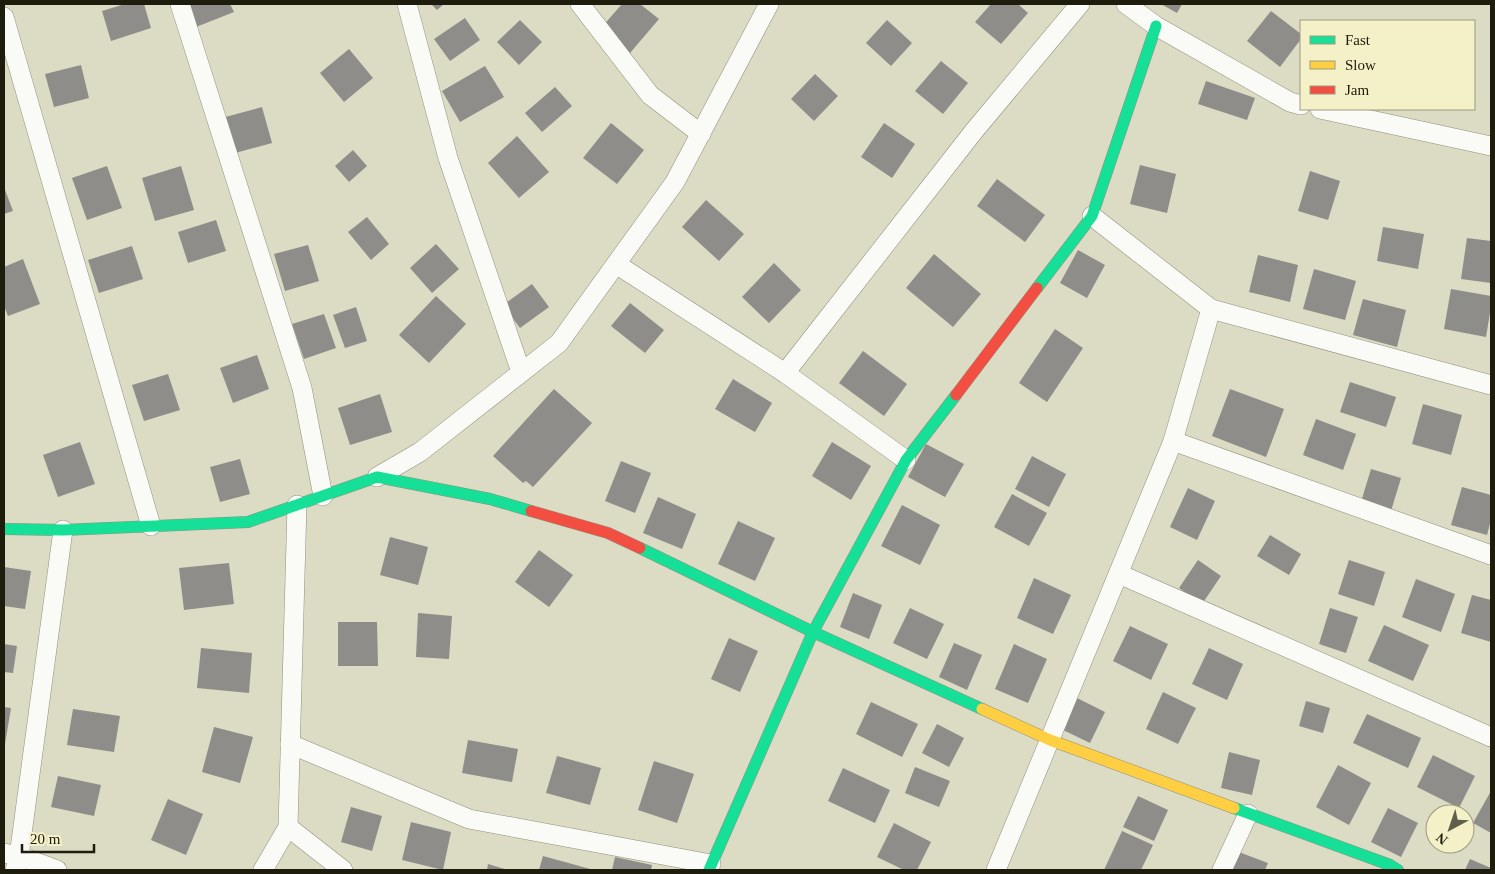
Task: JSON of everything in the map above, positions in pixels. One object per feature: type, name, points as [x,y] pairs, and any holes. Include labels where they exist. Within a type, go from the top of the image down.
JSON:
[{"type":"street","points":[[180,4],[302,388],[323,496]]},
{"type":"street","points":[[406,4],[448,158],[521,372]]},
{"type":"street","points":[[580,4],[650,95],[701,134]]},
{"type":"street","points":[[4,529],[63,530],[248,522],[377,477],[420,452],[559,342],[675,182],[769,4]]},
{"type":"street","points":[[786,373],[974,131],[1080,4]]},
{"type":"street","points":[[1126,4],[1156,26],[1290,102],[1300,105]]},
{"type":"street","points":[[4,17],[151,526]]},
{"type":"street","points":[[290,744],[469,819],[710,867],[813,632],[906,460],[1092,216],[1156,26]]},
{"type":"street","points":[[1325,110],[1491,146]]},
{"type":"street","points":[[1092,216],[1211,309],[1491,385]]},
{"type":"street","points":[[616,264],[786,373],[906,460]]},
{"type":"street","points":[[996,870],[1173,440],[1211,309]]},
{"type":"street","points":[[1173,440],[1491,555]]},
{"type":"street","points":[[377,477],[490,499],[608,533],[813,632],[1050,740],[1398,870]]},
{"type":"street","points":[[263,870],[288,827],[297,505]]},
{"type":"street","points":[[57,870],[13,860],[63,530]]},
{"type":"street","points":[[1118,574],[1491,737]]},
{"type":"street","points":[[1222,870],[1248,814]]},
{"type":"street","points":[[288,827],[343,870]]},
{"type":"building","points":[[125,4],[144,4],[151,28],[111,41],[102,11]]},
{"type":"building","points":[[187,4],[230,4],[234,12],[196,27]]},
{"type":"building","points":[[431,4],[444,4],[437,10]]},
{"type":"building","points":[[622,4],[640,4],[659,19],[630,53],[601,28]]},
{"type":"building","points":[[991,4],[1018,4],[1028,13],[1001,44],[975,22]]},
{"type":"building","points":[[1161,4],[1182,4],[1177,13]]},
{"type":"building","points":[[1271,11],[1300,33],[1300,40],[1280,67],[1247,41]]},
{"type":"building","points":[[465,18],[480,40],[450,61],[434,39]]},
{"type":"building","points":[[520,20],[542,42],[519,65],[497,42]]},
{"type":"building","points":[[887,20],[912,43],[891,66],[866,43]]},
{"type":"building","points":[[349,49],[373,78],[344,102],[320,73]]},
{"type":"building","points":[[941,61],[968,83],[943,114],[915,91]]},
{"type":"building","points":[[81,65],[89,98],[54,107],[45,74]]},
{"type":"building","points":[[485,66],[504,97],[460,122],[442,91]]},
{"type":"building","points":[[815,74],[838,96],[814,121],[791,99]]},
{"type":"building","points":[[1206,81],[1255,98],[1247,120],[1198,104]]},
{"type":"building","points":[[555,87],[572,106],[542,132],[525,113]]},
{"type":"building","points":[[262,107],[272,143],[228,155],[218,119]]},
{"type":"building","points":[[611,123],[644,150],[617,184],[583,158]]},
{"type":"building","points":[[884,123],[915,144],[892,178],[861,157]]},
{"type":"building","points":[[517,136],[549,172],[519,198],[488,163]]},
{"type":"building","points":[[353,150],[367,166],[349,182],[335,166]]},
{"type":"building","points":[[1140,165],[1176,174],[1167,213],[1130,204]]},
{"type":"building","points":[[107,166],[122,208],[87,220],[72,178]]},
{"type":"building","points":[[181,166],[194,210],[155,221],[142,178]]},
{"type":"building","points":[[1310,171],[1340,181],[1328,220],[1298,211]]},
{"type":"building","points":[[997,179],[1045,215],[1025,242],[977,206]]},
{"type":"building","points":[[4,187],[13,211],[4,214]]},
{"type":"building","points":[[706,200],[744,234],[719,261],[682,227]]},
{"type":"building","points":[[367,217],[389,244],[371,260],[348,232]]},
{"type":"building","points":[[216,220],[226,251],[188,263],[178,232]]},
{"type":"building","points":[[1383,227],[1424,234],[1418,269],[1377,261]]},
{"type":"building","points":[[1467,238],[1491,241],[1491,283],[1461,279]]},
{"type":"building","points":[[436,244],[459,269],[432,293],[410,268]]},
{"type":"building","points":[[308,245],[319,281],[285,291],[274,254]]},
{"type":"building","points":[[132,246],[143,279],[99,293],[88,260]]},
{"type":"building","points":[[1078,250],[1105,265],[1087,298],[1060,283]]},
{"type":"building","points":[[934,254],[981,294],[953,327],[906,288]]},
{"type":"building","points":[[1258,255],[1298,265],[1290,302],[1249,292]]},
{"type":"building","points":[[23,259],[40,304],[8,316],[4,306],[4,267]]},
{"type":"building","points":[[774,263],[801,290],[769,323],[742,297]]},
{"type":"building","points":[[1314,269],[1356,281],[1345,320],[1303,309]]},
{"type":"building","points":[[532,284],[549,307],[520,328],[503,305]]},
{"type":"building","points":[[1451,289],[1491,296],[1486,337],[1444,329]]},
{"type":"building","points":[[436,296],[466,324],[429,363],[399,335]]},
{"type":"building","points":[[1363,299],[1406,310],[1397,347],[1353,335]]},
{"type":"building","points":[[630,303],[664,330],[645,353],[611,326]]},
{"type":"building","points":[[356,307],[367,341],[345,348],[333,315]]},
{"type":"building","points":[[324,314],[336,348],[304,359],[292,324]]},
{"type":"building","points":[[1055,329],[1083,348],[1047,402],[1019,383]]},
{"type":"building","points":[[863,351],[907,384],[884,416],[839,383]]},
{"type":"building","points":[[257,355],[269,389],[233,403],[220,368]]},
{"type":"building","points":[[168,374],[180,410],[144,421],[132,385]]},
{"type":"building","points":[[733,379],[772,403],[755,432],[715,409]]},
{"type":"building","points":[[1350,382],[1396,397],[1386,427],[1340,412]]},
{"type":"building","points":[[554,389],[592,423],[533,487],[526,481],[523,483],[493,456]]},
{"type":"building","points":[[1230,389],[1284,409],[1266,457],[1212,436]]},
{"type":"building","points":[[380,394],[392,432],[350,445],[338,408]]},
{"type":"building","points":[[1423,404],[1462,415],[1451,455],[1412,444]]},
{"type":"building","points":[[1316,419],[1356,434],[1343,470],[1303,455]]},
{"type":"building","points":[[80,442],[95,484],[58,497],[43,455]]},
{"type":"building","points":[[832,442],[871,466],[851,500],[812,476]]},
{"type":"building","points":[[926,444],[964,464],[945,497],[908,477]]},
{"type":"building","points":[[1032,456],[1066,474],[1049,507],[1015,489]]},
{"type":"building","points":[[240,459],[250,494],[220,502],[210,467]]},
{"type":"building","points":[[621,461],[651,473],[635,513],[605,501]]},
{"type":"building","points":[[1371,469],[1401,478],[1391,511],[1361,502]]},
{"type":"building","points":[[1462,487],[1491,495],[1491,520],[1487,535],[1451,525]]},
{"type":"building","points":[[1188,488],[1215,501],[1197,540],[1170,527]]},
{"type":"building","points":[[1012,494],[1047,513],[1029,546],[994,527]]},
{"type":"building","points":[[658,497],[696,514],[682,549],[643,533]]},
{"type":"building","points":[[902,505],[940,525],[920,565],[881,546]]},
{"type":"building","points":[[738,521],[775,538],[755,581],[718,564]]},
{"type":"building","points":[[1270,535],[1301,554],[1289,575],[1257,556]]},
{"type":"building","points":[[390,537],[428,547],[418,585],[380,575]]},
{"type":"building","points":[[539,550],[573,575],[549,607],[515,582]]},
{"type":"building","points":[[1198,560],[1221,576],[1202,604],[1179,588]]},
{"type":"building","points":[[1349,560],[1385,572],[1374,606],[1338,594]]},
{"type":"building","points":[[229,563],[234,604],[184,610],[179,568]]},
{"type":"building","points":[[4,567],[31,571],[25,609],[4,606]]},
{"type":"building","points":[[1034,578],[1071,595],[1053,634],[1017,618]]},
{"type":"building","points":[[1416,579],[1455,594],[1441,632],[1402,617]]},
{"type":"building","points":[[853,593],[882,605],[869,639],[840,627]]},
{"type":"building","points":[[1472,595],[1491,600],[1491,642],[1461,633]]},
{"type":"building","points":[[910,608],[944,624],[927,659],[893,643]]},
{"type":"building","points":[[1330,608],[1358,617],[1346,653],[1319,644]]},
{"type":"building","points":[[418,613],[452,616],[449,659],[416,657]]},
{"type":"building","points":[[338,622],[377,622],[378,666],[338,666]]},
{"type":"building","points":[[1384,625],[1429,645],[1413,681],[1368,661]]},
{"type":"building","points":[[1130,626],[1168,644],[1151,680],[1113,661]]},
{"type":"building","points":[[729,638],[758,651],[740,692],[711,679]]},
{"type":"building","points":[[954,643],[982,655],[967,690],[939,677]]},
{"type":"building","points":[[4,644],[17,646],[13,673],[4,672]]},
{"type":"building","points":[[1014,644],[1047,659],[1028,703],[995,689]]},
{"type":"building","points":[[201,648],[252,653],[249,693],[197,688]]},
{"type":"building","points":[[1209,648],[1243,664],[1227,700],[1192,684]]},
{"type":"building","points":[[1163,692],[1196,708],[1178,744],[1146,729]]},
{"type":"building","points":[[1077,698],[1105,712],[1090,743],[1061,729]]},
{"type":"building","points":[[1306,701],[1330,708],[1323,733],[1299,726]]},
{"type":"building","points":[[871,702],[918,724],[902,757],[856,734]]},
{"type":"building","points":[[4,707],[11,708],[5,744],[4,744]]},
{"type":"building","points":[[73,709],[120,716],[114,752],[67,745]]},
{"type":"building","points":[[1367,714],[1421,738],[1408,768],[1353,743]]},
{"type":"building","points":[[937,724],[964,738],[949,767],[922,753]]},
{"type":"building","points":[[214,727],[253,737],[240,783],[202,772]]},
{"type":"building","points":[[468,740],[518,749],[512,782],[462,773]]},
{"type":"building","points":[[1229,752],[1260,760],[1252,795],[1221,788]]},
{"type":"building","points":[[1433,755],[1475,776],[1461,804],[1451,804],[1417,787]]},
{"type":"building","points":[[557,756],[601,768],[590,805],[546,793]]},
{"type":"building","points":[[654,761],[694,774],[677,823],[638,810]]},
{"type":"building","points":[[1338,765],[1371,783],[1349,825],[1316,807]]},
{"type":"building","points":[[915,767],[950,781],[939,807],[905,793]]},
{"type":"building","points":[[843,768],[890,790],[875,823],[828,801]]},
{"type":"building","points":[[58,776],[101,785],[94,816],[51,807]]},
{"type":"building","points":[[1491,791],[1491,833],[1475,824],[1475,819]]},
{"type":"building","points":[[1138,796],[1168,810],[1154,841],[1123,827]]},
{"type":"building","points":[[168,799],[203,814],[186,855],[151,840]]},
{"type":"building","points":[[351,807],[382,816],[372,851],[341,842]]},
{"type":"building","points":[[1388,808],[1418,823],[1401,857],[1371,842]]},
{"type":"building","points":[[411,822],[451,832],[443,870],[402,860]]},
{"type":"building","points":[[894,823],[931,842],[917,870],[904,870],[877,857]]},
{"type":"building","points":[[1122,831],[1153,845],[1141,870],[1104,870]]},
{"type":"building","points":[[1236,851],[1268,863],[1265,870],[1229,870]]},
{"type":"building","points":[[543,856],[594,870],[539,870]]},
{"type":"building","points":[[615,857],[652,865],[651,870],[612,870]]},
{"type":"building","points":[[1470,859],[1491,868],[1491,870],[1465,870]]},
{"type":"building","points":[[488,864],[508,870],[487,870]]},
{"type":"traffic: fast","points":[[1037,288],[1092,216],[1156,26]]},
{"type":"traffic: fast","points":[[709,870],[813,632],[906,460],[956,395]]},
{"type":"traffic: fast","points":[[4,529],[63,530],[248,522],[377,477],[490,499],[531,511]]},
{"type":"traffic: fast","points":[[640,548],[813,632],[982,709]]},
{"type":"traffic: fast","points":[[1234,808],[1390,865],[1398,870]]},
{"type":"traffic: slow","points":[[982,709],[1050,740],[1234,808]]},
{"type":"traffic: jam","points":[[956,395],[1037,288]]},
{"type":"traffic: jam","points":[[531,511],[608,533],[640,548]]}]
